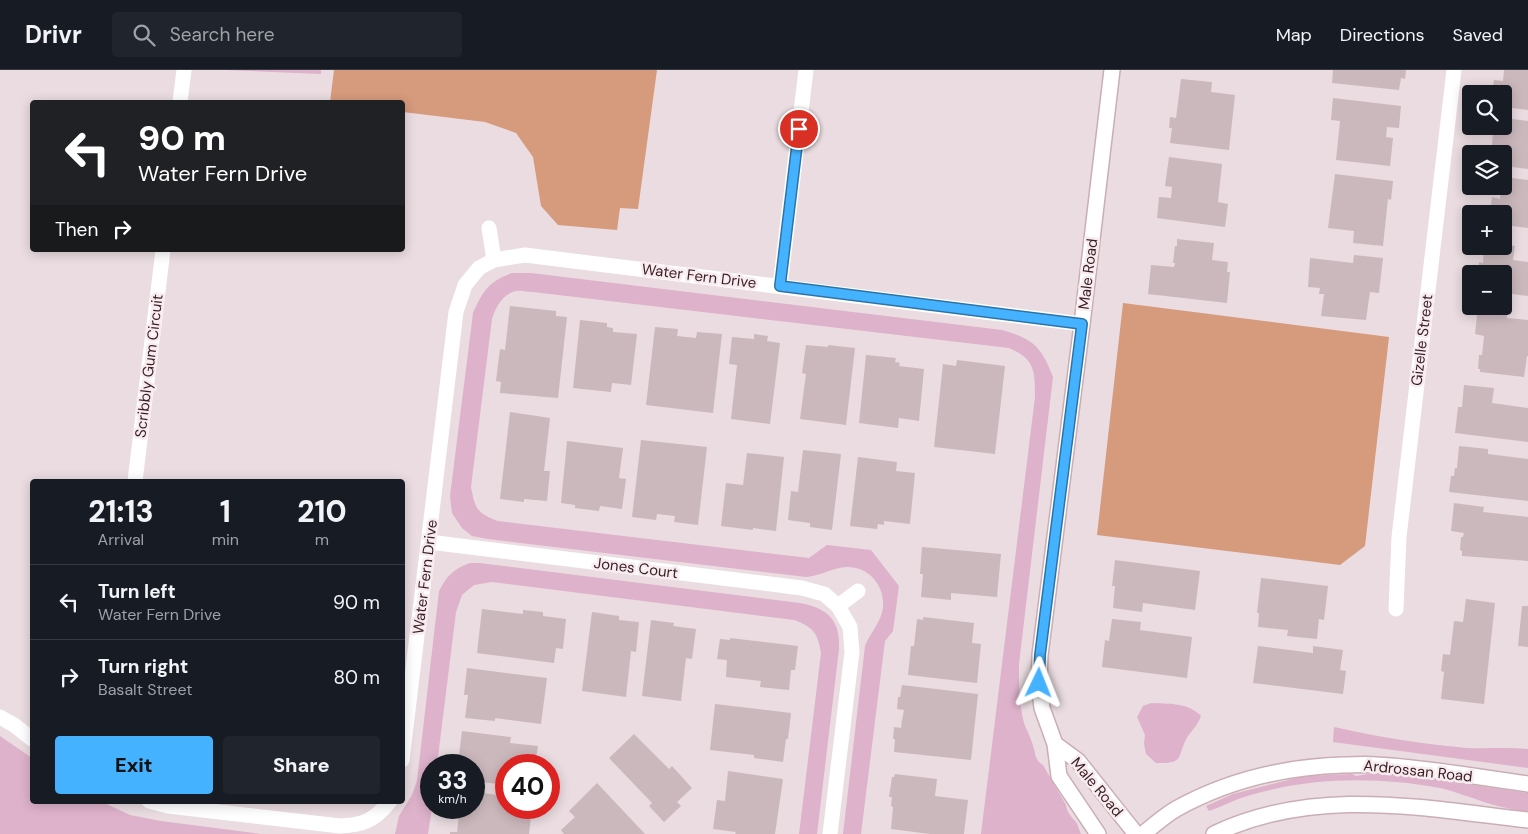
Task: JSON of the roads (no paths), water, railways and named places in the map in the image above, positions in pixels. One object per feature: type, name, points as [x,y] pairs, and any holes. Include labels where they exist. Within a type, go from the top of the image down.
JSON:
[{"type":"street","points":[[180,100],[184,70]]},
{"type":"street","points":[[780,286],[806,70]]},
{"type":"street","name":"Male Road","points":[[1098,834],[1059,776],[1055,744],[1042,708],[1039,683],[1040,655],[1112,70]]},
{"type":"street","name":"Gizelle Street","points":[[1396,609],[1399,537],[1454,70]]},
{"type":"street","points":[[489,228],[494,260]]},
{"type":"street","name":"Scribbly Gum Circuit","points":[[135,479],[163,252]]},
{"type":"street","name":"Water Fern Drive","points":[[405,737],[430,542],[456,312],[464,285],[479,268],[494,260],[526,255],[1082,324]]},
{"type":"street","name":"Jones Court","points":[[430,542],[802,588],[824,594],[838,606],[850,627],[852,652],[830,834]]},
{"type":"street","points":[[838,606],[858,591]]},
{"type":"street","points":[[0,717],[30,737]]},
{"type":"street","name":"Male Road","points":[[1055,744],[1078,761],[1136,834]]},
{"type":"street","name":"Ardrossan Road","points":[[1142,834],[1174,810],[1208,793],[1246,779],[1286,770],[1376,764],[1528,784]]},
{"type":"street","points":[[160,804],[326,824],[371,827],[388,804]]},
{"type":"street","points":[[1214,834],[1252,818],[1286,810],[1349,804],[1406,806],[1528,820]]}]
